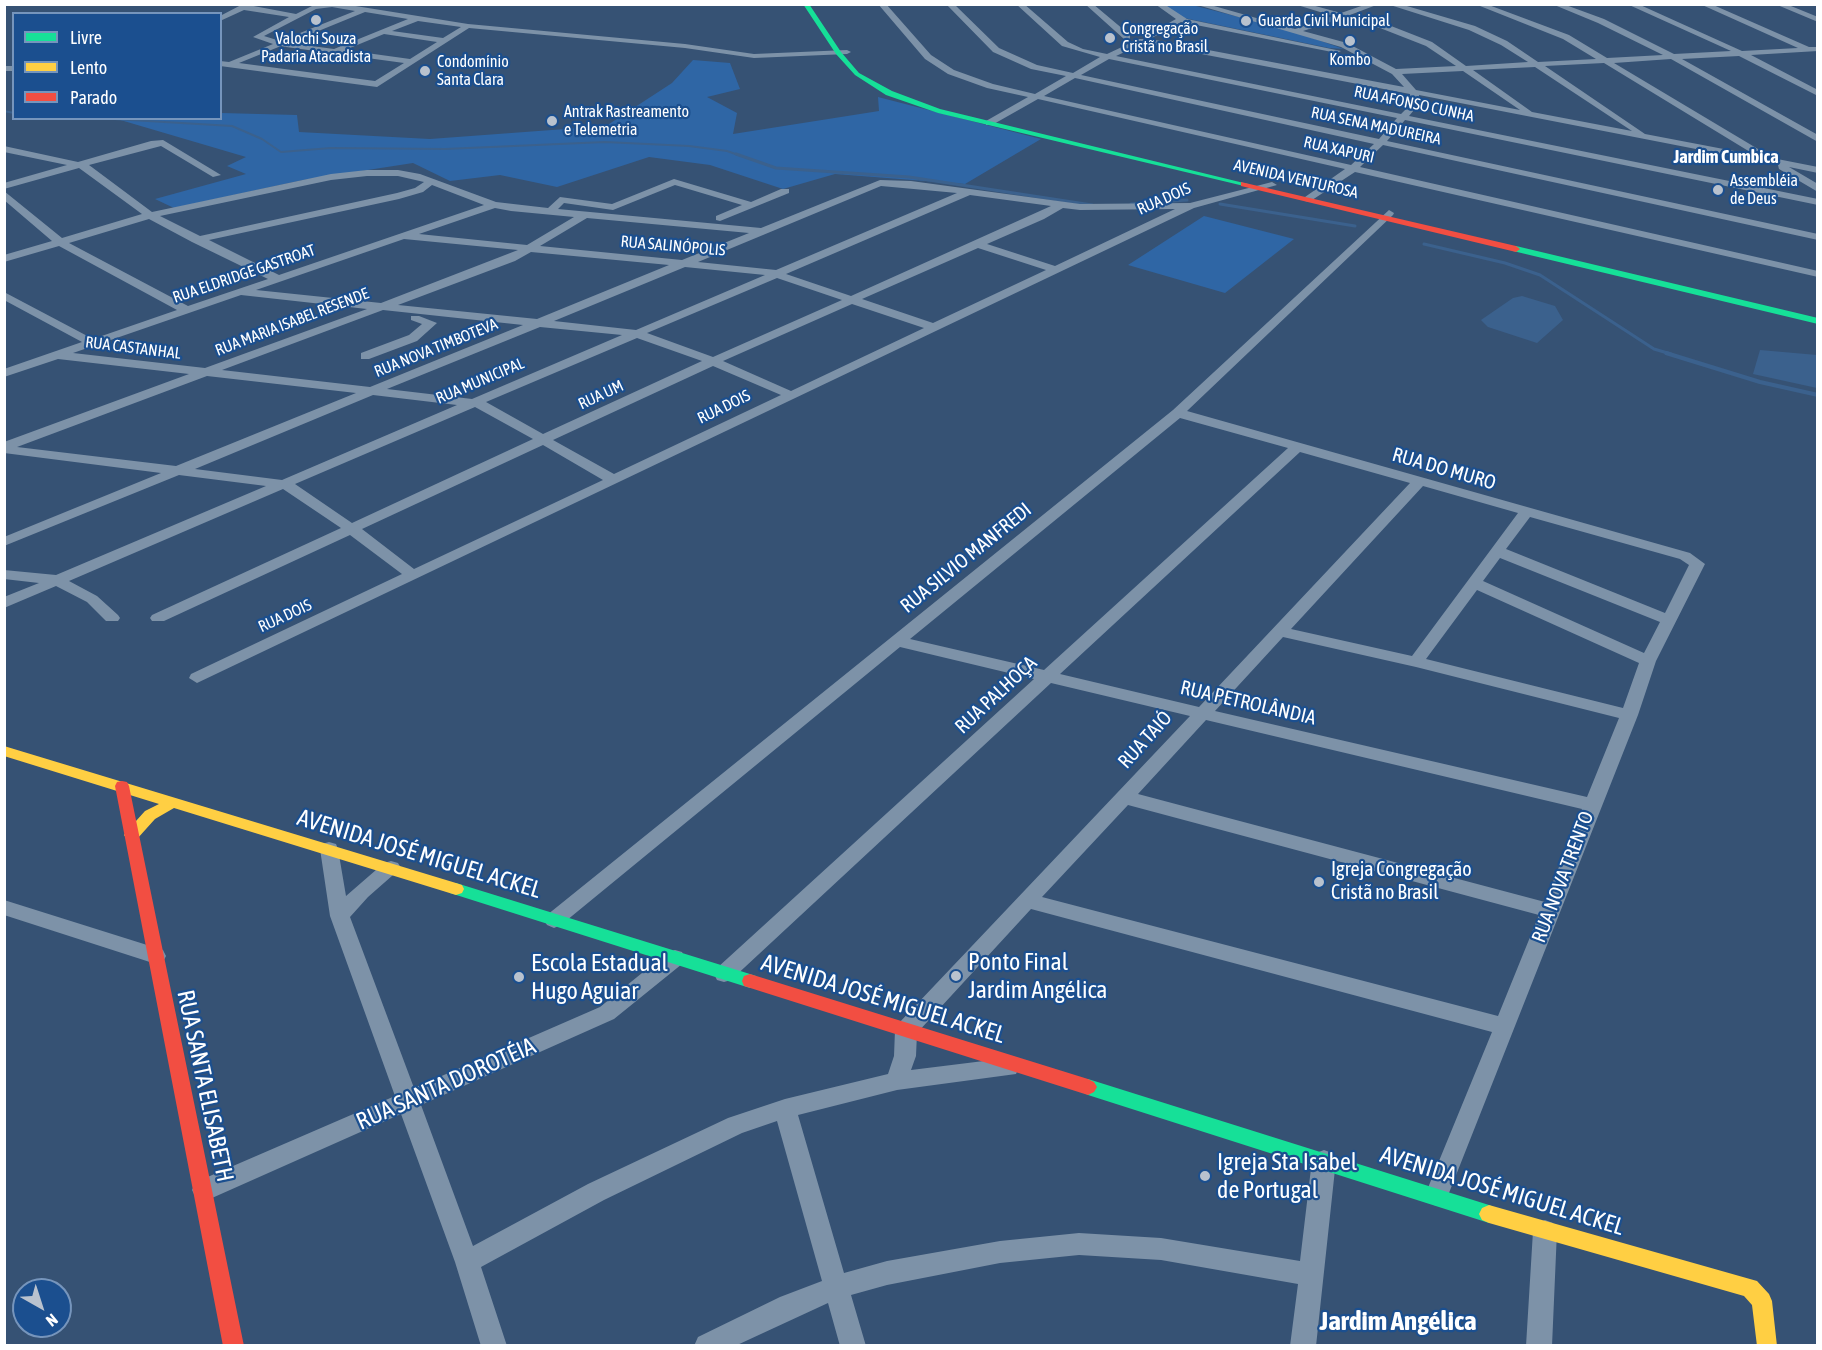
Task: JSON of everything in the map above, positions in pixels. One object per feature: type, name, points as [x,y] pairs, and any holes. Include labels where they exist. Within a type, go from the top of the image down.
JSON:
[{"type":"street","name":"AVENIDA VENTUROSA","points":[[806,4],[843,52]]},
{"type":"street","name":"AVENIDA VENTUROSA","points":[[814,4],[857,74],[881,89],[938,111],[991,121],[1818,315]]},
{"type":"street","name":"RUA XAPURI","points":[[881,4],[920,50],[938,65],[980,83],[1033,97],[1818,274]]},
{"type":"street","name":"RUA SENA MADUREIRA","points":[[949,4],[1002,54],[1034,67],[1818,237]]},
{"type":"street","name":"RUA AFONSO CUNHA","points":[[1019,4],[1065,44],[1107,57],[1818,202]]},
{"type":"street","points":[[1088,4],[1130,38]]},
{"type":"street","points":[[1158,4],[1179,20],[1371,57]]},
{"type":"street","points":[[1197,4],[1298,30],[1344,45],[1371,57],[1395,72],[1412,89],[1415,104],[1406,117],[1352,169],[1311,197]]},
{"type":"street","points":[[1297,4],[1343,15],[1416,38],[1468,68],[1515,107]]},
{"type":"street","points":[[1298,30],[1376,4]]},
{"type":"street","points":[[1390,4],[1472,28],[1538,64],[1647,137]]},
{"type":"street","points":[[1478,4],[1552,31],[1607,61],[1818,189]]},
{"type":"street","points":[[1555,4],[1627,32],[1818,139]]},
{"type":"street","points":[[1630,4],[1688,27],[1818,94]]},
{"type":"street","points":[[1702,4],[1815,51]]},
{"type":"street","points":[[1778,4],[1818,20]]},
{"type":"street","points":[[413,62],[278,44],[257,37],[296,16],[324,5],[365,9],[468,26],[685,46],[754,56],[843,52]]},
{"type":"street","points":[[222,18],[248,6],[296,16]]},
{"type":"street","points":[[225,64],[365,9]]},
{"type":"street","points":[[335,51],[417,18]]},
{"type":"street","points":[[1148,37],[1179,20]]},
{"type":"street","points":[[225,64],[368,85],[382,82],[468,26]]},
{"type":"street","points":[[382,32],[445,41]]},
{"type":"street","points":[[991,121],[1107,57],[1130,38],[1148,37],[1164,43],[1368,83],[1515,107],[1532,114],[1818,171]]},
{"type":"street","points":[[1395,72],[1815,51]]},
{"type":"street","points":[[395,74],[414,72],[438,56],[429,52]]},
{"type":"street","points":[[1617,131],[1628,123]]},
{"type":"street","points":[[4,186],[154,143],[163,143],[216,175]]},
{"type":"street","points":[[1724,152],[1744,145]]},
{"type":"street","points":[[4,149],[80,165],[94,172],[150,215],[278,279]]},
{"type":"street","points":[[596,204],[678,169]]},
{"type":"street","points":[[1800,177],[1818,171]]},
{"type":"street","points":[[4,259],[150,215],[351,174],[398,173],[431,182],[494,205],[765,232]]},
{"type":"street","points":[[196,240],[399,196],[419,190],[431,182]]},
{"type":"street","points":[[550,212],[560,200],[618,206],[674,182],[751,205]]},
{"type":"street","name":"RUA NOVA TIMBOTEVA","points":[[4,542],[880,183],[969,192]]},
{"type":"street","name":"RUA DOIS","points":[[197,678],[1053,269],[1190,206],[1267,186]]},
{"type":"street","points":[[720,218],[784,191]]},
{"type":"street","points":[[969,192],[1060,205],[1100,208],[1190,206]]},
{"type":"street","name":"RUA MUNICIPAL","points":[[4,603],[969,192]]},
{"type":"street","points":[[4,194],[60,242],[188,311]]},
{"type":"street","name":"RUA ELDRIDGE GASTROAT","points":[[4,373],[494,205]]},
{"type":"street","name":"RUA UM","points":[[158,618],[712,362],[1040,217],[1060,205]]},
{"type":"street","name":"AVENIDA VENTUROSA","points":[[1387,214],[1818,321]]},
{"type":"street","name":"RUA SILVIO MANFREDI","points":[[554,920],[1178,413],[1387,214]]},
{"type":"street","name":"RUA MARIA ISABEL RESENDE","points":[[4,448],[499,264],[529,250],[585,215]]},
{"type":"street","name":"RUA SALINÓPOLIS","points":[[404,236],[778,273],[932,327]]},
{"type":"street","points":[[975,244],[1053,269]]},
{"type":"street","points":[[241,292],[635,333],[712,362],[791,396]]},
{"type":"street","points":[[4,295],[92,344]]},
{"type":"street","points":[[271,348],[278,352],[287,351],[392,316],[431,321],[417,337],[365,356]]},
{"type":"street","name":"RUA CASTANHAL","points":[[57,355],[472,402],[487,406],[543,441],[614,480]]},
{"type":"street","name":"RUA DO MURO","points":[[1178,413],[1685,556],[1697,564]]},
{"type":"street","name":"RUA PALHOÇA","points":[[724,974],[1297,447]]},
{"type":"street","points":[[4,448],[283,484],[293,488],[352,529],[414,576]]},
{"type":"street","name":"RUA TAIÓ","points":[[906,1030],[1200,713],[1419,482]]},
{"type":"street","points":[[1416,662],[1526,512]]},
{"type":"street","points":[[1497,552],[1669,620]]},
{"type":"street","name":"RUA NOVA TRENTO","points":[[1437,1195],[1629,716],[1648,661],[1697,564]]},
{"type":"street","points":[[4,574],[56,580],[92,599],[112,618]]},
{"type":"street","points":[[1474,583],[1648,661]]},
{"type":"street","points":[[1280,631],[1416,662],[1629,716]]},
{"type":"street","name":"RUA PETROLÂNDIA","points":[[896,641],[1045,678],[1592,805]]},
{"type":"street","name":"AVENIDA JOSÉ MIGUEL ACKEL","points":[[4,751],[391,868],[724,974],[1437,1195],[1545,1231],[1750,1288],[1762,1301],[1767,1346]]},
{"type":"street","name":"RUA SANTA ELISABETH","points":[[122,786],[234,1346]]},
{"type":"street","points":[[1124,797],[1551,911]]},
{"type":"street","points":[[132,835],[150,815],[174,802]]},
{"type":"street","points":[[329,849],[340,916],[467,1262],[494,1346]]},
{"type":"street","points":[[340,916],[361,892],[391,868]]},
{"type":"street","points":[[1028,901],[1504,1026]]},
{"type":"street","points":[[4,907],[156,956]]},
{"type":"street","name":"RUA SANTA DOROTÉIA","points":[[204,1190],[607,1013],[675,958]]},
{"type":"street","points":[[897,1081],[905,1056],[906,1030]]},
{"type":"street","points":[[467,1262],[665,1158],[736,1125],[785,1109],[897,1081],[1022,1066]]},
{"type":"street","points":[[785,1109],[853,1346]]},
{"type":"street","points":[[1303,1346],[1324,1160]]},
{"type":"street","points":[[1539,1346],[1545,1231]]},
{"type":"street","points":[[707,1346],[789,1306],[835,1288],[898,1271],[1000,1252],[1079,1244],[1161,1249],[1310,1274]]},
{"type":"shaded area","points":[[1161,5],[1192,5],[1286,29],[1344,49],[1329,48],[1184,18]]},
{"type":"shaded area","points":[[693,60],[730,63],[740,89],[707,97],[737,113],[733,134],[879,111],[878,97],[1041,139],[965,184],[835,174],[783,189],[710,165],[649,157],[557,187],[500,175],[450,181],[413,163],[303,180],[174,208],[155,199],[246,174],[227,166],[246,157],[120,120],[222,120],[222,113],[297,115],[299,132],[430,139],[606,126],[672,83]]},
{"type":"shaded area","points":[[1204,216],[1294,239],[1225,293],[1128,265]]},
{"type":"shaded area","points":[[1522,296],[1555,306],[1563,320],[1537,343],[1488,327],[1481,320],[1513,298]]},
{"type":"shaded area","points":[[1760,350],[1817,355],[1817,388],[1753,374]]},
{"type":"waterway","points":[[4,111],[12,113]]},
{"type":"waterway","points":[[131,120],[232,126],[262,139],[281,152],[331,148],[445,149],[605,142],[689,146],[727,151],[741,156]]},
{"type":"waterway","points":[[736,154],[776,168],[909,177],[1092,205]]},
{"type":"waterway","points":[[1131,204],[1187,200]]},
{"type":"waterway","points":[[1220,204],[1355,226]]},
{"type":"waterway","points":[[1424,244],[1505,263],[1540,275],[1654,349],[1671,354]]},
{"type":"waterway","points":[[1666,353],[1760,382],[1818,395]]},
{"type":"traffic: fast","points":[[806,4],[838,53],[857,74],[889,93],[938,111],[1244,184]]},
{"type":"traffic: fast","points":[[1516,249],[1818,321]]},
{"type":"traffic: fast","points":[[456,889],[750,981]]},
{"type":"traffic: fast","points":[[1088,1087],[1489,1214]]},
{"type":"traffic: slow","points":[[4,751],[456,889]]},
{"type":"traffic: slow","points":[[132,835],[150,815],[174,802]]},
{"type":"traffic: slow","points":[[1489,1214],[1750,1288],[1762,1301],[1767,1346]]},
{"type":"traffic: jam","points":[[1244,184],[1516,249]]},
{"type":"traffic: jam","points":[[122,786],[234,1346]]},
{"type":"traffic: jam","points":[[750,981],[1088,1087]]},
{"type":"place","name":"Valochi Souza Padaria Atacadista","points":[[316,20]]},
{"type":"place","name":"Guarda Civil Municipal","points":[[1246,21]]},
{"type":"place","name":"Congregação Cristã no Brasil","points":[[1110,38]]},
{"type":"place","name":"Kombo","points":[[1350,41]]},
{"type":"place","name":"Condomínio Santa Clara","points":[[425,71]]},
{"type":"place","name":"Antrak Rastreamento e Telemetria","points":[[552,121]]},
{"type":"place","name":"Assembléia de Deus","points":[[1718,190]]},
{"type":"place","name":"Igreja Congregação Cristã no Brasil","points":[[1319,882]]},
{"type":"place","name":"Ponto Final Jardim Angélica","points":[[956,976]]},
{"type":"place","name":"Escola Estadual Hugo Aguiar","points":[[519,977]]},
{"type":"place","name":"Igreja Sta Isabel de Portugal","points":[[1205,1176]]},
{"type":"district","name":"Jardim Cumbica","points":[[1726,157]]},
{"type":"district","name":"Jardim Angélica","points":[[1398,1321]]}]
